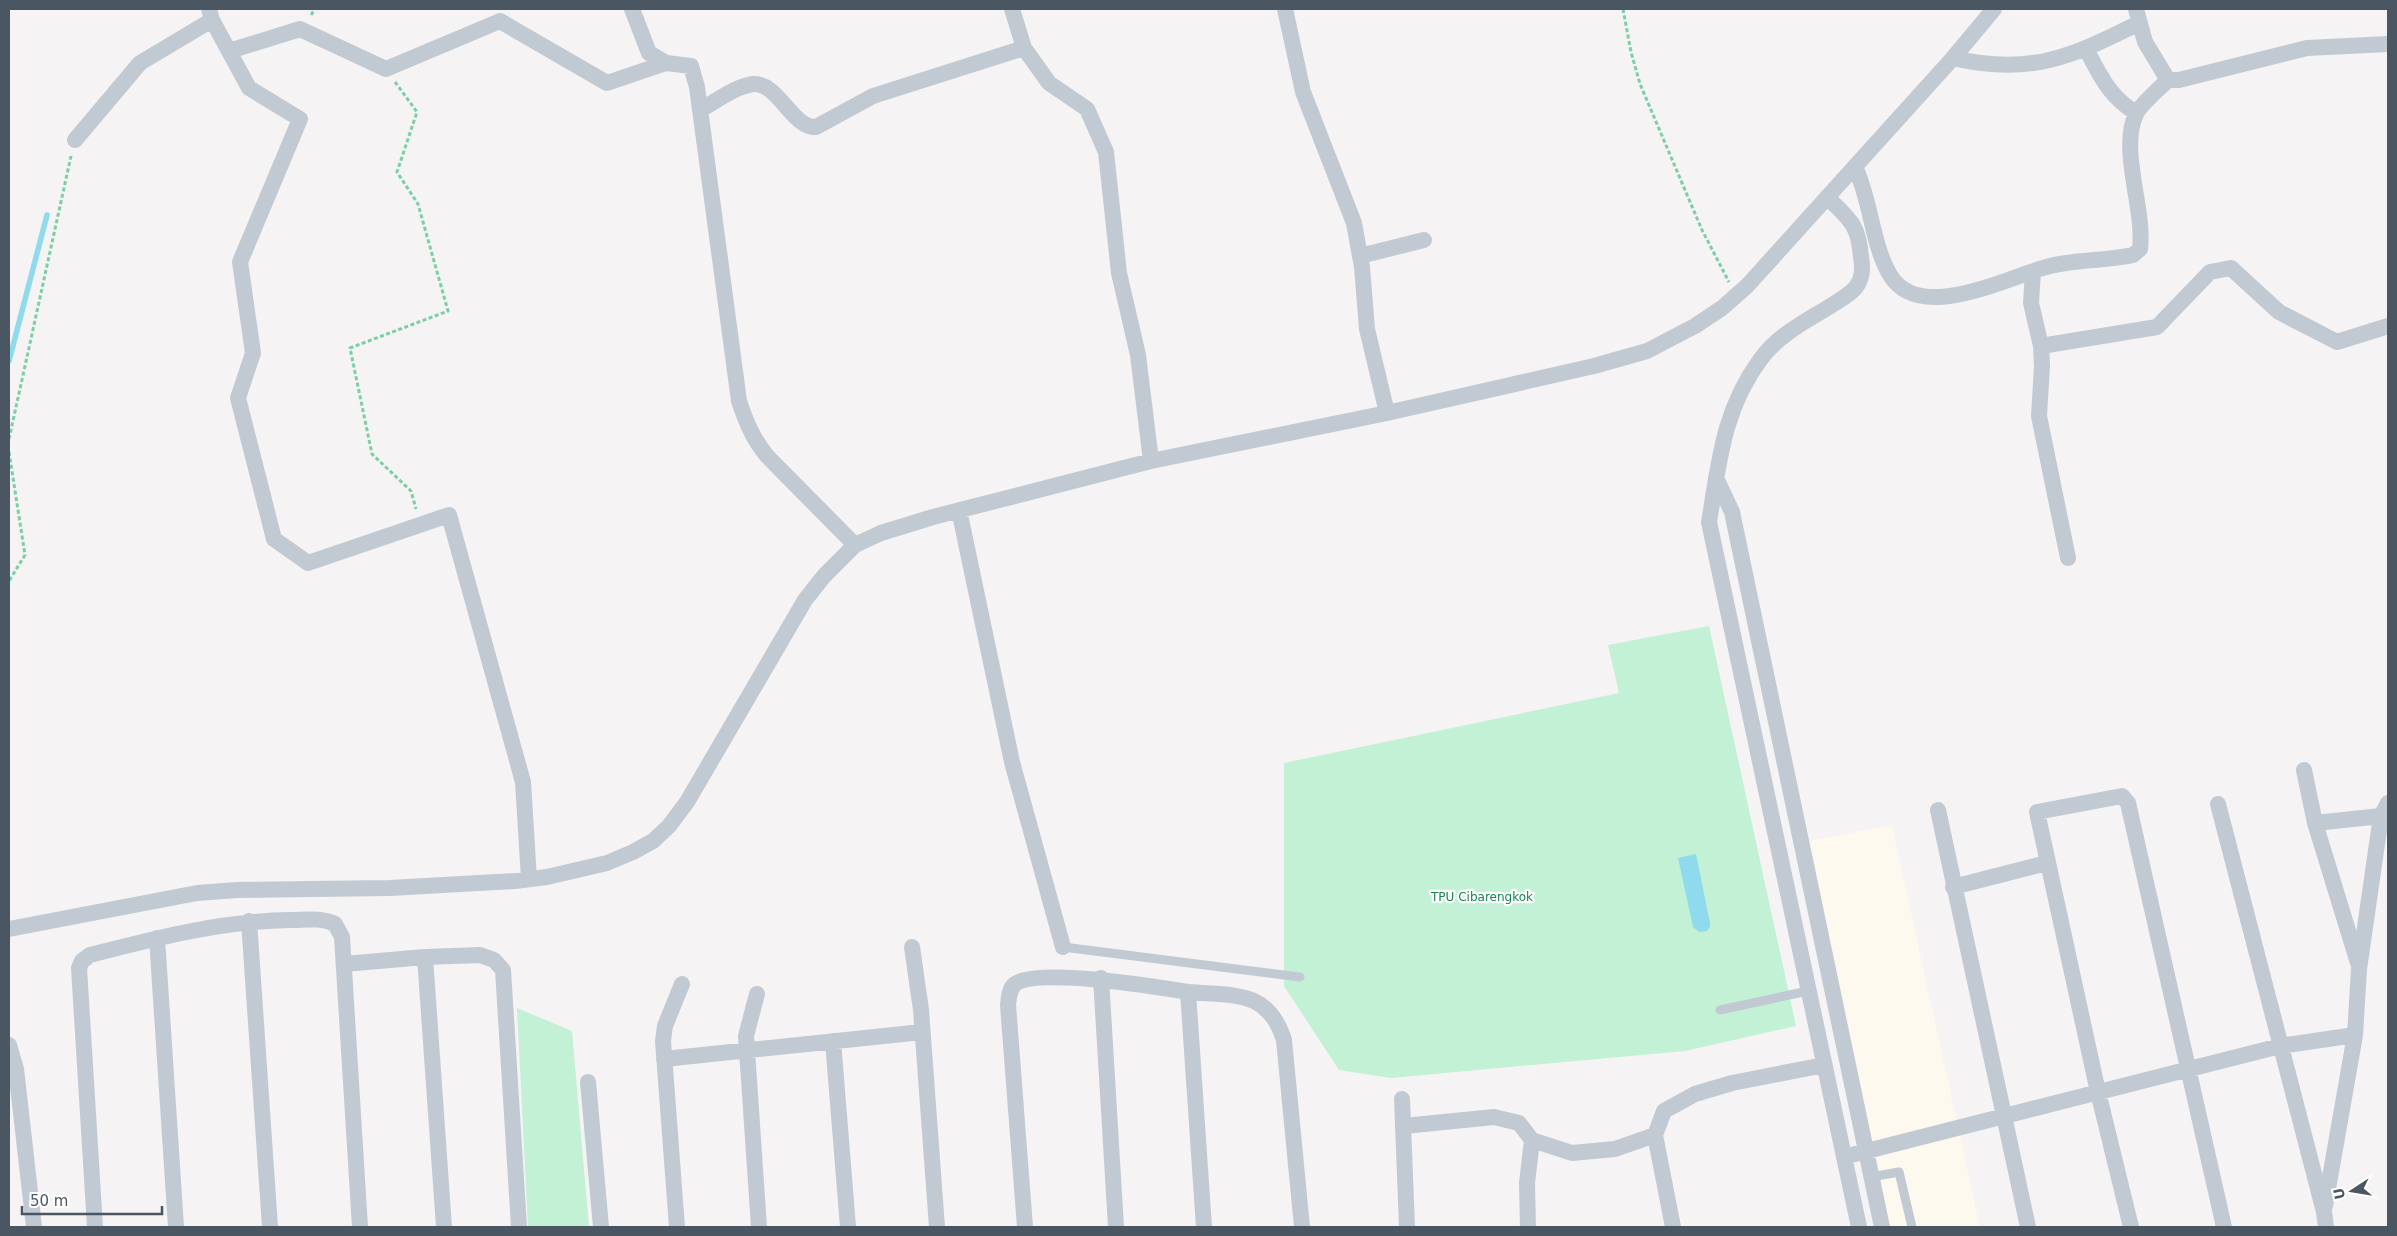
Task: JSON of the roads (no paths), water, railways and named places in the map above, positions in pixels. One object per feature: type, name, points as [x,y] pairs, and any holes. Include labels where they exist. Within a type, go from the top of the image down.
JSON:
[{"type":"street","points":[[632,9],[649,53],[666,62],[691,66],[694,70],[739,401],[746,425],[754,440],[767,456],[855,545]]},
{"type":"street","points":[[1012,9],[1024,48],[1049,83],[1087,109],[1106,152],[1119,273],[1138,355],[1151,461]]},
{"type":"street","points":[[1285,9],[1303,92],[1354,223],[1360,256],[1367,329],[1387,413]]},
{"type":"street","points":[[9,929],[20,925],[197,893],[238,890],[390,888],[529,880],[607,863],[653,841],[669,826],[692,794],[806,600],[824,576],[855,545],[881,533],[959,510],[1151,461],[1387,413],[1594,366],[1648,351],[1695,326],[1736,295],[1855,167],[1953,58],[1994,9]]},
{"type":"street","points":[[75,140],[140,63],[211,14],[249,88],[300,119],[240,262],[253,353],[238,398],[274,539],[308,563],[449,515],[522,782],[529,880]]},
{"type":"street","points":[[1953,58],[1992,65],[2028,65],[2052,61],[2086,50],[2137,16],[2153,56],[2168,80]]},
{"type":"street","points":[[229,52],[300,29],[386,69],[500,21],[608,83],[666,62]]},
{"type":"street","points":[[1855,167],[1865,191],[1884,262],[1895,282],[1904,290],[1920,296],[1941,298],[2033,272],[2050,265],[2133,256],[2140,249],[2141,220],[2132,166],[2131,143],[2136,114],[2168,80],[2179,80],[2307,48],[2388,44]]},
{"type":"street","points":[[700,110],[743,87],[758,84],[781,101],[806,126],[816,127],[873,96],[1024,48]]},
{"type":"street","points":[[2086,50],[2110,92],[2118,102],[2136,114]]},
{"type":"street","points":[[1827,197],[1854,224],[1860,244],[1863,271],[1857,286],[1847,295],[1792,329],[1760,358],[1737,395],[1721,444],[1709,522],[1859,1227]]},
{"type":"street","points":[[1360,256],[1424,240]]},
{"type":"street","points":[[2041,346],[2156,327],[2210,272],[2231,268],[2279,312],[2336,342],[2388,326]]},
{"type":"street","points":[[2033,272],[2031,303],[2041,346],[2042,366],[2039,416],[2068,558]]},
{"type":"street","points":[[1716,478],[1732,512],[1882,1227]]},
{"type":"street","points":[[959,510],[1012,762],[1063,947]]},
{"type":"street","points":[[2304,770],[2316,822],[2359,969]]},
{"type":"street","points":[[2131,1227],[2098,1092],[2037,819],[2038,810],[2122,796],[2128,803],[2224,1227]]},
{"type":"street","points":[[2218,804],[2325,1220]]},
{"type":"street","points":[[2316,822],[2385,809],[2359,969],[2355,1034],[2325,1220]]},
{"type":"street","points":[[1938,810],[2002,1115],[2028,1227]]},
{"type":"street","points":[[1954,887],[2047,863]]},
{"type":"street","points":[[95,1227],[79,968],[82,961],[90,955],[157,938],[249,921],[322,919],[335,924],[342,937],[360,1227]]},
{"type":"street","points":[[249,921],[270,1227]]},
{"type":"street","points":[[157,938],[176,1227]]},
{"type":"street","points":[[1800,950],[1823,945]]},
{"type":"street","points":[[912,947],[922,1032],[937,1227]]},
{"type":"street","points":[[344,964],[425,957],[480,955],[494,960],[503,970],[519,1227]]},
{"type":"street","points":[[425,957],[444,1227]]},
{"type":"street","points":[[1101,978],[1116,1227]]},
{"type":"street","points":[[1025,1227],[1008,1005],[1010,992],[1020,980],[1101,978],[1188,992],[1253,999],[1263,1004],[1279,1026],[1284,1040],[1302,1227]]},
{"type":"street","points":[[677,1227],[663,1041],[665,1026],[682,984]]},
{"type":"street","points":[[1188,992],[1204,1227]]},
{"type":"street","points":[[756,994],[748,1025],[746,1050],[760,1227]]},
{"type":"street","points":[[664,1059],[922,1032]]},
{"type":"street","points":[[1843,1157],[2002,1115],[2188,1071],[2280,1046],[2355,1034]]},
{"type":"street","points":[[833,1041],[848,1227]]},
{"type":"street","points":[[9,1044],[16,1069],[34,1227]]},
{"type":"street","points":[[1673,1227],[1655,1135],[1664,1111],[1695,1094],[1732,1083],[1824,1065]]},
{"type":"street","points":[[588,1082],[601,1227]]},
{"type":"street","points":[[1402,1099],[1407,1227]]},
{"type":"street","points":[[1404,1126],[1494,1117],[1519,1123],[1532,1140],[1572,1153],[1615,1149],[1655,1135]]},
{"type":"street","points":[[1528,1227],[1526,1183],[1532,1140]]},
{"type":"lane","points":[[1063,947],[1300,977]]},
{"type":"lane","points":[[1720,1010],[1808,991]]},
{"type":"lane","points":[[1871,1177],[1899,1172],[1912,1227]]},
{"type":"water","points":[[1696,854],[1710,923],[1707,931],[1699,932],[1693,927],[1678,858]]},
{"type":"waterway","points":[[9,361],[47,215]]},
{"type":"park label","name":"TPU Cibarengkok","points":[[1482,897]]}]
